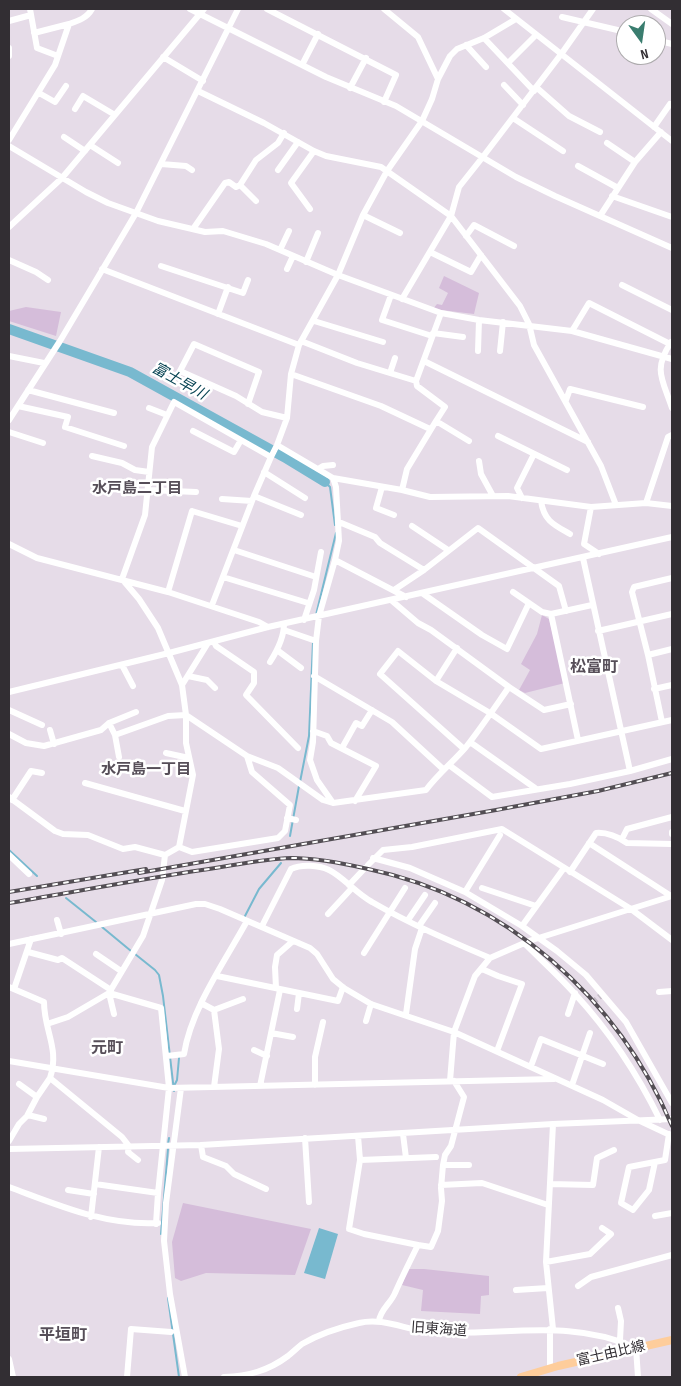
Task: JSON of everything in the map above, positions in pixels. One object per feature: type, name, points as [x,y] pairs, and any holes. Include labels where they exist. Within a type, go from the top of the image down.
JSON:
[{"type":"main road","name":"富士由比線","points":[[521,1377],[550,1368],[672,1340]]},
{"type":"street","points":[[34,33],[80,20],[90,13],[92,9]]},
{"type":"street","points":[[190,9],[202,11],[229,28],[350,88],[396,106],[516,177],[672,248]]},
{"type":"street","points":[[9,420],[44,363],[60,341],[136,213],[238,9]]},
{"type":"street","points":[[268,9],[396,75],[384,102]]},
{"type":"street","points":[[384,9],[418,38],[438,79]]},
{"type":"street","points":[[504,9],[672,141]]},
{"type":"street","points":[[402,299],[451,216],[459,187],[562,54],[593,9]]},
{"type":"street","points":[[651,9],[672,24]]},
{"type":"street","points":[[9,227],[62,178],[202,11]]},
{"type":"street","points":[[9,21],[31,12],[37,48],[58,56]]},
{"type":"street","points":[[562,18],[616,30]]},
{"type":"street","points":[[212,605],[264,472],[277,446],[286,418],[291,374],[300,343],[338,275],[363,215],[387,171],[422,121],[432,99],[438,79],[450,56],[457,49],[484,38],[516,19]]},
{"type":"street","points":[[9,140],[39,92],[58,56],[68,24]]},
{"type":"street","points":[[302,65],[318,34]]},
{"type":"street","points":[[508,63],[536,34]]},
{"type":"street","points":[[484,38],[535,89],[569,116],[600,132]]},
{"type":"street","points":[[466,45],[486,67]]},
{"type":"street","points":[[9,48],[9,56]]},
{"type":"street","points":[[163,57],[203,81]]},
{"type":"street","points":[[350,88],[366,58]]},
{"type":"street","points":[[504,85],[523,105]]},
{"type":"street","points":[[39,92],[55,102],[66,86]]},
{"type":"street","points":[[198,91],[284,133],[314,152],[381,167],[451,216],[520,306],[529,324],[534,345],[601,466],[616,505]]},
{"type":"street","points":[[74,108],[83,96],[115,115]]},
{"type":"street","points":[[654,127],[670,104]]},
{"type":"street","points":[[512,118],[563,151]]},
{"type":"street","points":[[600,216],[635,162],[660,132]]},
{"type":"street","points":[[193,229],[225,183],[229,182],[236,188],[240,185],[256,160],[278,143],[284,133]]},
{"type":"street","points":[[64,137],[85,151]]},
{"type":"street","points":[[278,170],[298,142]]},
{"type":"street","points":[[608,143],[635,162]]},
{"type":"street","points":[[90,145],[118,163]]},
{"type":"street","points":[[9,146],[86,192],[136,213],[158,221],[205,232],[224,231],[266,244],[338,275],[441,313],[479,320],[529,324],[572,331],[672,359]]},
{"type":"street","points":[[310,209],[291,183],[314,152]]},
{"type":"street","points":[[161,164],[186,166],[192,170]]},
{"type":"street","points":[[578,166],[618,188]]},
{"type":"street","points":[[240,185],[256,201]]},
{"type":"street","points":[[612,196],[672,216]]},
{"type":"street","points":[[363,215],[400,233]]},
{"type":"street","points":[[466,236],[474,225],[514,246]]},
{"type":"street","points":[[280,250],[289,231]]},
{"type":"street","points":[[306,262],[318,233]]},
{"type":"street","points":[[430,252],[471,272],[481,256]]},
{"type":"street","points":[[287,269],[293,256]]},
{"type":"street","points":[[9,260],[36,272],[48,280]]},
{"type":"street","points":[[161,266],[243,292],[248,280]]},
{"type":"street","points":[[102,269],[218,314],[357,363],[416,381]]},
{"type":"street","points":[[622,285],[672,310]]},
{"type":"street","points":[[218,314],[228,288]]},
{"type":"street","points":[[391,295],[382,320],[433,335],[463,337]]},
{"type":"street","points":[[572,331],[590,303],[671,342],[662,355],[660,365],[672,408]]},
{"type":"street","points":[[402,490],[407,469],[445,407],[417,386],[416,381],[441,313]]},
{"type":"street","points":[[314,320],[383,342]]},
{"type":"street","points":[[478,351],[479,320]]},
{"type":"street","points":[[500,351],[503,322]]},
{"type":"street","points":[[248,404],[259,372],[194,344],[180,370],[236,396],[248,404],[262,412],[286,418]]},
{"type":"street","points":[[9,356],[44,363]]},
{"type":"street","points":[[390,373],[395,358]]},
{"type":"street","points":[[424,361],[589,443]]},
{"type":"street","points":[[291,374],[381,406],[430,429]]},
{"type":"street","points":[[566,400],[570,389],[643,407]]},
{"type":"street","points":[[28,390],[114,413]]},
{"type":"street","points":[[122,579],[145,516],[152,448],[174,402],[271,457]]},
{"type":"street","points":[[18,406],[68,417],[65,427],[124,446]]},
{"type":"street","points":[[148,408],[167,415]]},
{"type":"street","points":[[436,421],[469,441]]},
{"type":"street","points":[[193,431],[234,452],[241,440]]},
{"type":"street","points":[[9,432],[43,443]]},
{"type":"street","points":[[646,503],[668,437],[672,435]]},
{"type":"street","points":[[498,436],[567,470]]},
{"type":"street","points":[[277,446],[333,478],[430,497],[493,496],[591,507],[646,503],[672,506]]},
{"type":"street","points":[[522,498],[517,488],[534,454]]},
{"type":"street","points":[[92,456],[122,464],[135,470],[150,472]]},
{"type":"street","points":[[479,460],[481,474],[493,496]]},
{"type":"street","points":[[318,469],[323,466],[333,465]]},
{"type":"street","points":[[264,472],[305,498]]},
{"type":"street","points":[[313,618],[335,560],[339,540],[336,487],[333,478]]},
{"type":"street","points":[[382,487],[376,508],[394,515]]},
{"type":"street","points":[[148,490],[196,492]]},
{"type":"street","points":[[222,499],[253,499],[301,515]]},
{"type":"street","points":[[541,501],[542,508],[550,523],[570,534]]},
{"type":"street","points":[[591,507],[584,544],[599,554]]},
{"type":"street","points":[[168,592],[192,512],[242,526]]},
{"type":"street","points":[[339,522],[375,536],[380,544],[424,570]]},
{"type":"street","points":[[412,526],[448,550]]},
{"type":"street","points":[[394,590],[424,570],[478,528],[559,586],[566,611]]},
{"type":"street","points":[[9,692],[268,627],[284,627],[313,618],[672,537]]},
{"type":"street","points":[[9,544],[37,558],[122,579],[212,605],[268,627]]},
{"type":"street","points":[[234,550],[316,577]]},
{"type":"street","points":[[321,552],[314,590],[308,603],[313,618],[314,676],[313,731],[310,760],[317,780],[333,803]]},
{"type":"street","points":[[582,558],[630,771]]},
{"type":"street","points":[[335,560],[406,597]]},
{"type":"street","points":[[223,577],[308,603]]},
{"type":"street","points":[[662,722],[632,592],[634,587],[672,578]]},
{"type":"street","points":[[122,579],[139,599],[158,628],[182,685],[186,715],[186,743],[193,775],[179,847]]},
{"type":"street","points":[[512,592],[542,612],[551,614],[592,605]]},
{"type":"street","points":[[422,593],[482,635],[506,649],[529,603]]},
{"type":"street","points":[[391,600],[418,623],[432,630],[544,710],[571,704]]},
{"type":"street","points":[[551,614],[578,740]]},
{"type":"street","points":[[598,631],[672,614]]},
{"type":"street","points":[[284,627],[313,640]]},
{"type":"street","points":[[270,662],[277,650],[284,627]]},
{"type":"street","points":[[182,685],[211,642]]},
{"type":"street","points":[[211,642],[254,672],[254,683],[246,695],[298,748]]},
{"type":"street","points":[[436,681],[458,648]]},
{"type":"street","points":[[648,655],[672,649]]},
{"type":"street","points":[[277,650],[302,668]]},
{"type":"street","points":[[464,749],[380,674],[398,651],[436,681],[490,713],[541,749],[672,720]]},
{"type":"street","points":[[122,664],[133,686]]},
{"type":"street","points":[[188,676],[207,680],[215,688]]},
{"type":"street","points":[[314,676],[392,722],[446,767],[492,796],[570,784],[672,760]]},
{"type":"street","points":[[654,689],[672,685]]},
{"type":"street","points":[[115,735],[168,716],[186,715],[247,756],[278,768],[323,800],[333,803],[354,801],[426,790],[470,742],[509,686]]},
{"type":"street","points":[[9,710],[42,725]]},
{"type":"street","points":[[342,748],[356,723],[362,726],[372,710]]},
{"type":"street","points":[[9,734],[26,743],[44,746],[101,730],[110,723],[136,712]]},
{"type":"street","points":[[110,723],[120,757]]},
{"type":"street","points":[[50,730],[54,744]]},
{"type":"street","points":[[313,731],[327,736],[331,743],[376,766],[354,801]]},
{"type":"street","points":[[470,742],[535,788]]},
{"type":"street","points":[[166,754],[189,758]]},
{"type":"street","points":[[179,847],[192,852],[278,838],[285,831],[292,819],[290,805],[252,772],[247,756]]},
{"type":"street","points":[[42,773],[31,771],[11,799],[55,831],[63,834],[88,835],[123,849],[135,847],[165,855],[179,847]]},
{"type":"street","points":[[85,783],[185,811]]},
{"type":"street","points":[[622,839],[627,829],[672,817]]},
{"type":"street","points":[[328,914],[382,850],[412,847],[502,829],[631,909],[672,940]]},
{"type":"street","points":[[522,926],[596,833],[601,832],[622,839],[627,843],[672,844]]},
{"type":"street","points":[[465,892],[500,835]]},
{"type":"street","points":[[589,843],[672,896]]},
{"type":"street","points":[[9,855],[30,874]]},
{"type":"street","points":[[47,1024],[68,1016],[110,992],[143,936],[162,880],[165,855]]},
{"type":"street","points":[[374,858],[410,868],[465,892],[539,937],[586,975],[626,1022],[672,1103]]},
{"type":"street","points":[[262,926],[291,870],[311,866],[329,870],[359,894],[390,912],[490,958]]},
{"type":"street","points":[[364,954],[405,888]]},
{"type":"street","points":[[482,888],[536,906]]},
{"type":"street","points":[[408,920],[425,894]]},
{"type":"street","points":[[358,1136],[360,1160],[349,1228],[364,1234],[431,1247],[438,1230],[442,1201],[443,1165],[464,1097],[452,1081],[454,1032],[475,976],[490,958],[524,943],[672,896]]},
{"type":"street","points":[[406,1014],[415,949],[421,927],[435,903]]},
{"type":"street","points":[[9,944],[196,904],[205,904],[262,926],[310,948],[317,954],[333,979],[371,1004],[406,1014],[454,1032],[572,1085],[671,1136],[665,1160],[654,1162],[628,1167],[621,1203],[633,1210],[650,1190],[654,1162]]},
{"type":"street","points":[[57,920],[60,934]]},
{"type":"street","points":[[166,1056],[184,1054],[186,1042],[201,1003],[245,920]]},
{"type":"street","points":[[9,1141],[50,1078],[55,1056],[44,1013],[44,1002],[11,988],[28,952],[31,939]]},
{"type":"street","points":[[260,1086],[278,989],[275,967],[277,955],[293,941]]},
{"type":"street","points":[[524,943],[589,1005],[629,1062],[660,1120]]},
{"type":"street","points":[[28,952],[58,960],[62,958],[110,992],[161,1008],[170,1088],[158,1193],[160,1223],[170,1294],[185,1377]]},
{"type":"street","points":[[96,954],[121,971]]},
{"type":"street","points":[[482,969],[522,984],[497,1051]]},
{"type":"street","points":[[217,976],[338,1001],[343,987]]},
{"type":"street","points":[[658,992],[672,991]]},
{"type":"street","points":[[110,992],[114,1014]]},
{"type":"street","points":[[297,1009],[299,993]]},
{"type":"street","points":[[568,1014],[575,993]]},
{"type":"street","points":[[201,1003],[214,1010],[243,999]]},
{"type":"street","points":[[366,1021],[371,1004]]},
{"type":"street","points":[[214,1010],[219,1049],[214,1087]]},
{"type":"street","points":[[315,1085],[315,1057],[323,1022]]},
{"type":"street","points":[[271,1033],[293,1037]]},
{"type":"street","points":[[572,1085],[590,1033]]},
{"type":"street","points":[[530,1066],[542,1039],[602,1064]]},
{"type":"street","points":[[254,1050],[267,1056]]},
{"type":"street","points":[[9,1061],[170,1088],[556,1078]]},
{"type":"street","points":[[50,1078],[122,1137],[129,1146],[128,1152],[138,1160]]},
{"type":"street","points":[[19,1084],[37,1097]]},
{"type":"street","points":[[160,1223],[174,1146],[180,1088]]},
{"type":"street","points":[[28,1114],[44,1119]]},
{"type":"street","points":[[9,1149],[201,1145],[553,1124],[672,1119]]},
{"type":"street","points":[[550,1368],[552,1329],[546,1262],[553,1124]]},
{"type":"street","points":[[403,1134],[406,1158]]},
{"type":"street","points":[[305,1138],[309,1202]]},
{"type":"street","points":[[201,1145],[203,1157],[226,1166],[234,1174],[266,1189]]},
{"type":"street","points":[[91,1217],[99,1147]]},
{"type":"street","points":[[550,1184],[593,1185],[597,1158],[614,1150]]},
{"type":"street","points":[[360,1160],[436,1157]]},
{"type":"street","points":[[443,1165],[469,1165]]},
{"type":"street","points":[[441,1185],[482,1183],[548,1205]]},
{"type":"street","points":[[95,1184],[158,1193]]},
{"type":"street","points":[[9,1187],[91,1217],[160,1223]]},
{"type":"street","points":[[68,1190],[94,1194]]},
{"type":"street","points":[[655,1216],[672,1213]]},
{"type":"street","points":[[546,1262],[585,1255],[594,1251],[611,1234],[602,1228]]},
{"type":"street","points":[[379,1321],[380,1315],[394,1295],[400,1279],[418,1245]]},
{"type":"street","points":[[578,1286],[592,1277],[672,1255]]},
{"type":"street","points":[[516,1290],[548,1288]]},
{"type":"street","points":[[618,1308],[620,1340]]},
{"type":"street","name":"旧東海道","points":[[224,1377],[258,1372],[270,1367],[303,1344],[323,1335],[358,1323],[379,1321],[427,1332],[455,1333],[552,1329],[620,1340],[636,1348]]},
{"type":"street","points":[[126,1377],[131,1329],[171,1332]]},
{"type":"street","points":[[636,1348],[638,1377]]},
{"type":"street","points":[[9,1359],[13,1377]]},
{"type":"shaded area","points":[[444,276],[479,293],[474,314],[433,309],[437,304],[442,305],[448,293],[439,288]]},
{"type":"shaded area","points":[[26,307],[61,312],[56,336],[9,321],[9,311]]},
{"type":"shaded area","points":[[542,615],[549,619],[565,683],[525,693],[519,690],[530,670],[521,664],[537,634]]},
{"type":"shaded area","points":[[183,1203],[311,1229],[295,1275],[206,1273],[181,1281],[175,1278],[172,1242]]},
{"type":"shaded area","points":[[408,1269],[489,1276],[489,1295],[481,1296],[480,1314],[421,1311],[423,1290],[402,1285]]},
{"type":"water","points":[[319,1228],[338,1234],[325,1279],[304,1273]]},
{"type":"waterway","name":"富士早川","points":[[9,329],[130,372],[284,457],[325,482]]},
{"type":"waterway","points":[[325,482],[330,487],[335,525]]},
{"type":"waterway","points":[[316,615],[336,533]]},
{"type":"waterway","points":[[300,782],[309,736],[313,642]]},
{"type":"waterway","points":[[290,836],[299,786]]},
{"type":"waterway","points":[[9,850],[37,876]]},
{"type":"waterway","points":[[245,916],[259,889],[281,863]]},
{"type":"waterway","points":[[66,898],[96,922]]},
{"type":"waterway","points":[[102,927],[131,951]]},
{"type":"waterway","points":[[135,954],[159,975],[174,1091]]},
{"type":"waterway","points":[[174,1086],[177,1080],[179,1058]]},
{"type":"waterway","points":[[168,1144],[169,1138]]},
{"type":"waterway","points":[[161,1234],[168,1149]]},
{"type":"waterway","points":[[168,1298],[179,1377]]},
{"type":"tunnel","points":[[592,1003],[603,994]]},
{"type":"railway","points":[[139,873],[598,791],[672,773]]},
{"type":"railway","points":[[9,903],[246,863],[291,858],[349,865],[418,883],[466,903],[511,929],[552,960],[588,996],[621,1036],[649,1079],[672,1126]]},
{"type":"railway","points":[[9,892],[146,869]]},
{"type":"district","name":"水戸島二丁目","points":[[137,489]]},
{"type":"district","name":"松富町","points":[[594,668]]},
{"type":"district","name":"水戸島一丁目","points":[[146,770]]},
{"type":"district","name":"元町","points":[[107,1049]]},
{"type":"district","name":"平垣町","points":[[63,1336]]}]
